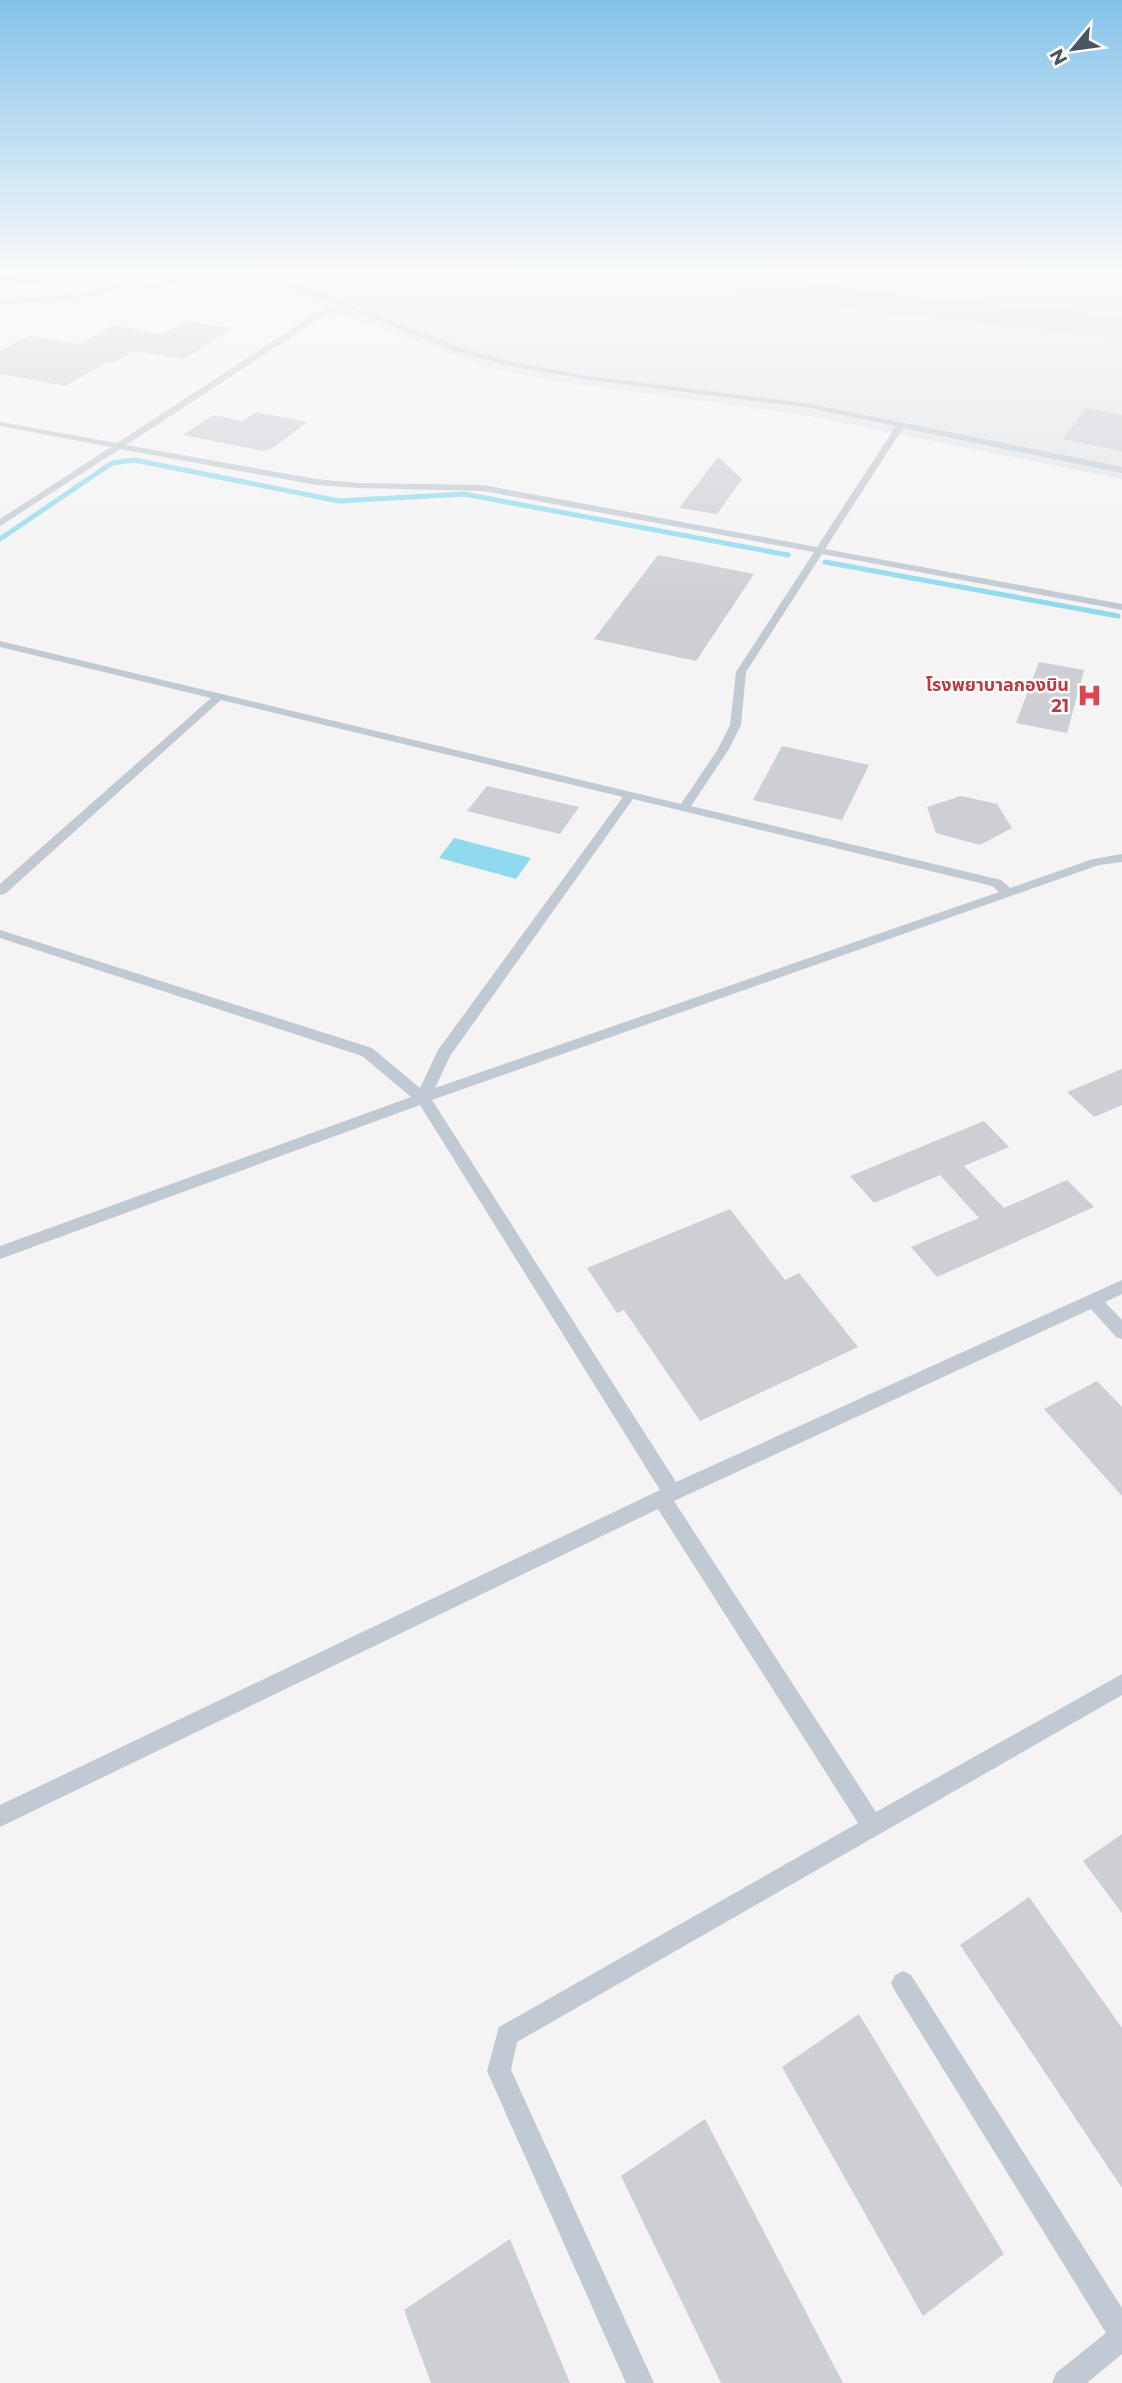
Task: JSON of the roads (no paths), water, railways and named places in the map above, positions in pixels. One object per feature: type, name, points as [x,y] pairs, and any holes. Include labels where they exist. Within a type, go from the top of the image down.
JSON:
[{"type":"lane","points":[[0,523],[214,383]]},
{"type":"lane","points":[[634,383],[761,398],[1122,470]]},
{"type":"lane","points":[[0,424],[345,486],[483,488],[1122,607]]},
{"type":"lane","points":[[685,807],[730,736],[738,716],[736,684],[741,672],[901,425]]},
{"type":"lane","points":[[0,644],[996,883],[1008,893]]},
{"type":"lane","points":[[0,891],[221,695]]},
{"type":"lane","points":[[423,1098],[443,1054],[631,795]]},
{"type":"lane","points":[[0,1253],[423,1098],[1097,862],[1122,858]]},
{"type":"lane","points":[[0,934],[367,1052],[423,1098],[872,1825]]},
{"type":"lane","points":[[0,1816],[667,1495],[1122,1287]]},
{"type":"lane","points":[[1093,1300],[1122,1332]]},
{"type":"lane","points":[[640,2383],[499,2071],[507,2035],[1122,1684]]},
{"type":"lane","points":[[903,1983],[1122,2335],[1066,2383]]},
{"type":"water","points":[[454,838],[531,858],[516,879],[439,858]]},
{"type":"waterway","points":[[0,539],[112,463],[134,460],[339,501],[464,494],[788,555]]},
{"type":"waterway","points":[[825,562],[1118,616]]},
{"type":"place","name":"โรงพยาบาลกองบิน 21","points":[[1089,695]]}]
